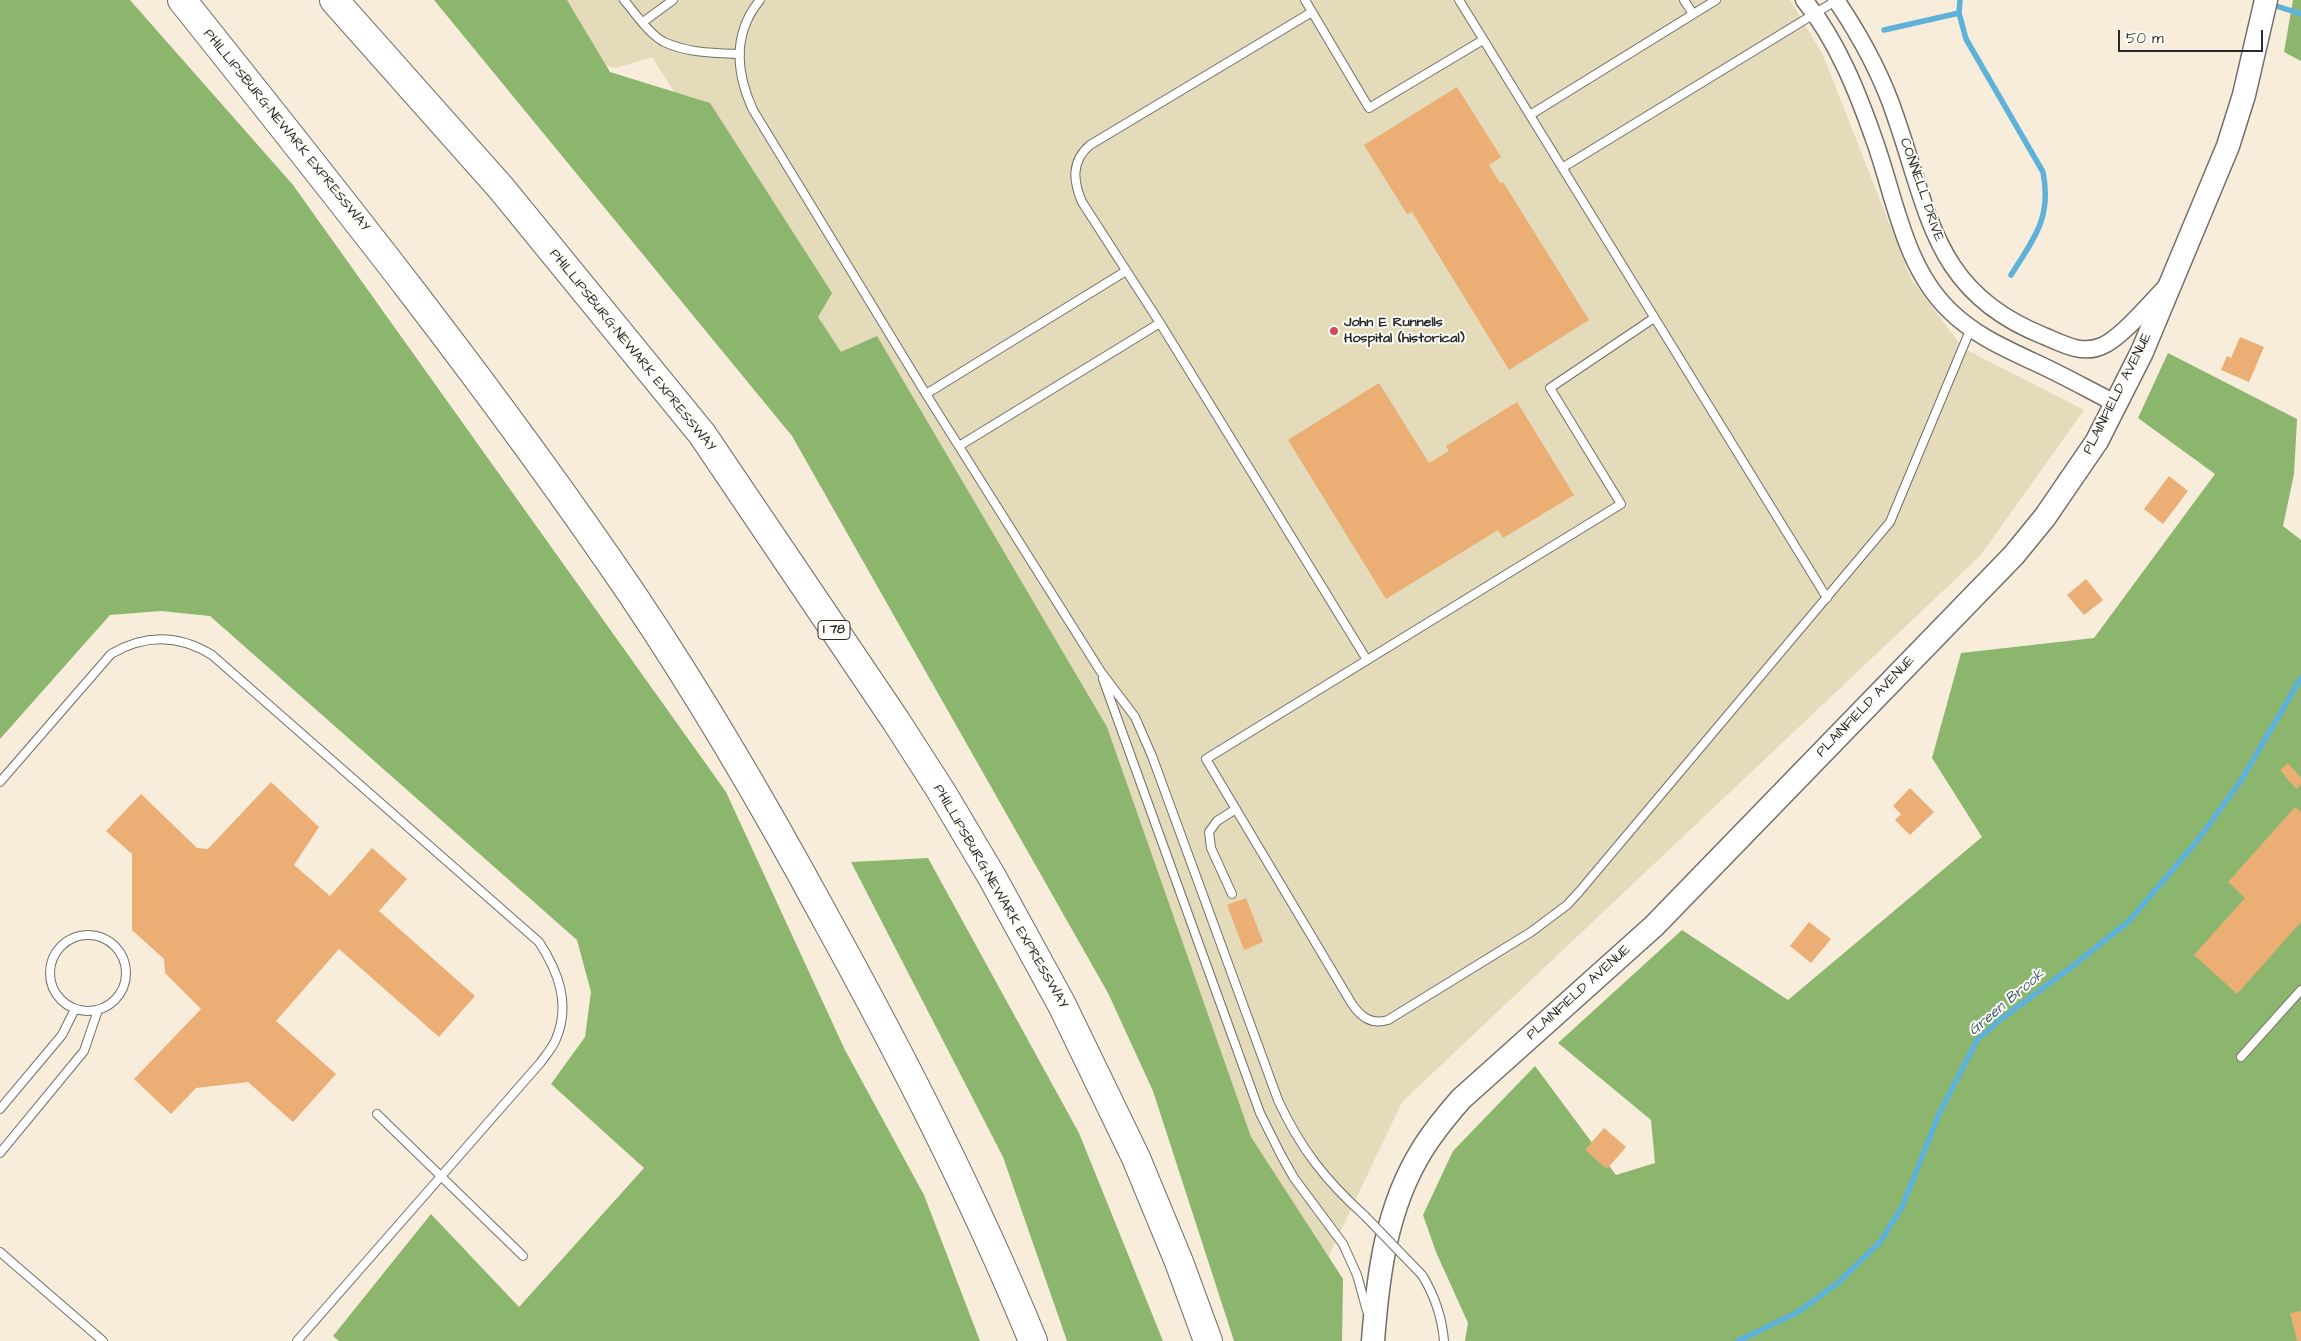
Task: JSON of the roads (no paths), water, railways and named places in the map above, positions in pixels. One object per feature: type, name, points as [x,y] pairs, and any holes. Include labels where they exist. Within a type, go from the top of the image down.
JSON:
[{"type":"highway","name":"PHILLIPSBURG-NEWARK EXPRESSWAY","points":[[182,0],[379,247],[475,375],[633,595],[692,687],[751,782],[881,1018],[939,1131],[1033,1341]]},
{"type":"highway","name":"PHILLIPSBURG-NEWARK EXPRESSWAY","points":[[334,0],[501,188],[702,434],[911,744],[992,877],[1062,1004],[1136,1158],[1179,1262],[1208,1341]]},
{"type":"main road","name":"PLAINFIELD AVENUE","points":[[1373,1337],[1381,1263],[1393,1215],[1408,1175],[1436,1129],[1467,1093],[1654,926],[2014,554],[2063,493],[2097,442],[2117,404],[2173,280],[2228,146],[2244,95],[2266,0]]},
{"type":"street","name":"CONNELL DRIVE","points":[[1804,0],[1815,13],[1840,58],[1859,101],[1875,142],[1912,253],[1925,280],[1948,310],[2000,347],[2033,361],[2117,404]]},
{"type":"street","name":"CONNELL DRIVE","points":[[1837,0],[1866,46],[1883,83],[1935,238],[1971,292],[1996,312],[2038,334],[2072,348],[2087,350],[2103,346],[2118,334],[2173,280]]},
{"type":"lane","points":[[624,0],[663,41],[693,51],[740,54]]},
{"type":"lane","points":[[643,22],[673,0]]},
{"type":"lane","points":[[760,0],[746,23],[739,63],[743,87],[753,110],[926,394],[1101,672],[1135,718],[1145,738],[1278,1100],[1289,1124],[1302,1146],[1327,1180],[1422,1275],[1432,1291],[1438,1308],[1444,1341]]},
{"type":"lane","points":[[1304,0],[1369,108],[1483,40]]},
{"type":"lane","points":[[1458,0],[1827,598]]},
{"type":"lane","points":[[1684,0],[1693,14]]},
{"type":"lane","points":[[1530,115],[1716,0]]},
{"type":"lane","points":[[1562,168],[1837,0]]},
{"type":"lane","points":[[1312,12],[1081,152],[1075,169],[1078,191],[1367,660]]},
{"type":"lane","points":[[926,394],[1126,271]]},
{"type":"lane","points":[[1654,318],[1550,388],[1620,504],[1206,759],[1352,1004],[1360,1015],[1369,1020],[1380,1022],[1388,1020],[1531,932],[1567,905],[1890,522],[1971,328]]},
{"type":"lane","points":[[959,446],[1160,323]]},
{"type":"lane","points":[[0,782],[111,654],[128,644],[150,640],[173,640],[196,646],[219,662],[539,942],[552,962],[561,986],[562,1014],[556,1039],[541,1062],[297,1341]]},
{"type":"lane","points":[[1101,672],[1260,1113],[1280,1155],[1294,1178],[1343,1244],[1357,1275],[1373,1337]]},
{"type":"lane","points":[[1232,894],[1211,848],[1209,832],[1217,821],[1236,809]]},
{"type":"lane","points":[[81,936],[94,936],[106,940],[116,948],[123,959],[126,971],[124,984],[118,996],[110,1004],[98,1010],[86,1011],[75,1009],[56,994],[51,982],[50,970],[53,958],[59,948],[69,940],[81,936]]},
{"type":"lane","points":[[2241,1057],[2301,990]]},
{"type":"lane","points":[[0,1109],[62,1035],[75,1009]]},
{"type":"lane","points":[[0,1153],[84,1051],[98,1010]]},
{"type":"lane","points":[[377,1114],[523,1256]]},
{"type":"lane","points":[[0,1252],[103,1341]]},
{"type":"waterway","points":[[1960,0],[1959,13],[1966,39],[2043,172],[2045,188],[2043,215],[2034,238],[2011,275]]},
{"type":"waterway","name":"Green Brook","points":[[2270,4],[2301,14]]},
{"type":"waterway","points":[[1884,30],[1959,13]]},
{"type":"waterway","name":"Green Brook","points":[[1738,1341],[1798,1312],[1839,1282],[1880,1242],[1902,1207],[1939,1114],[1977,1040],[2000,1020],[2129,921],[2197,841],[2240,782],[2301,678]]},
{"type":"place","name":"John E Runnells Hospital (historical)","points":[[1334,331]]}]
